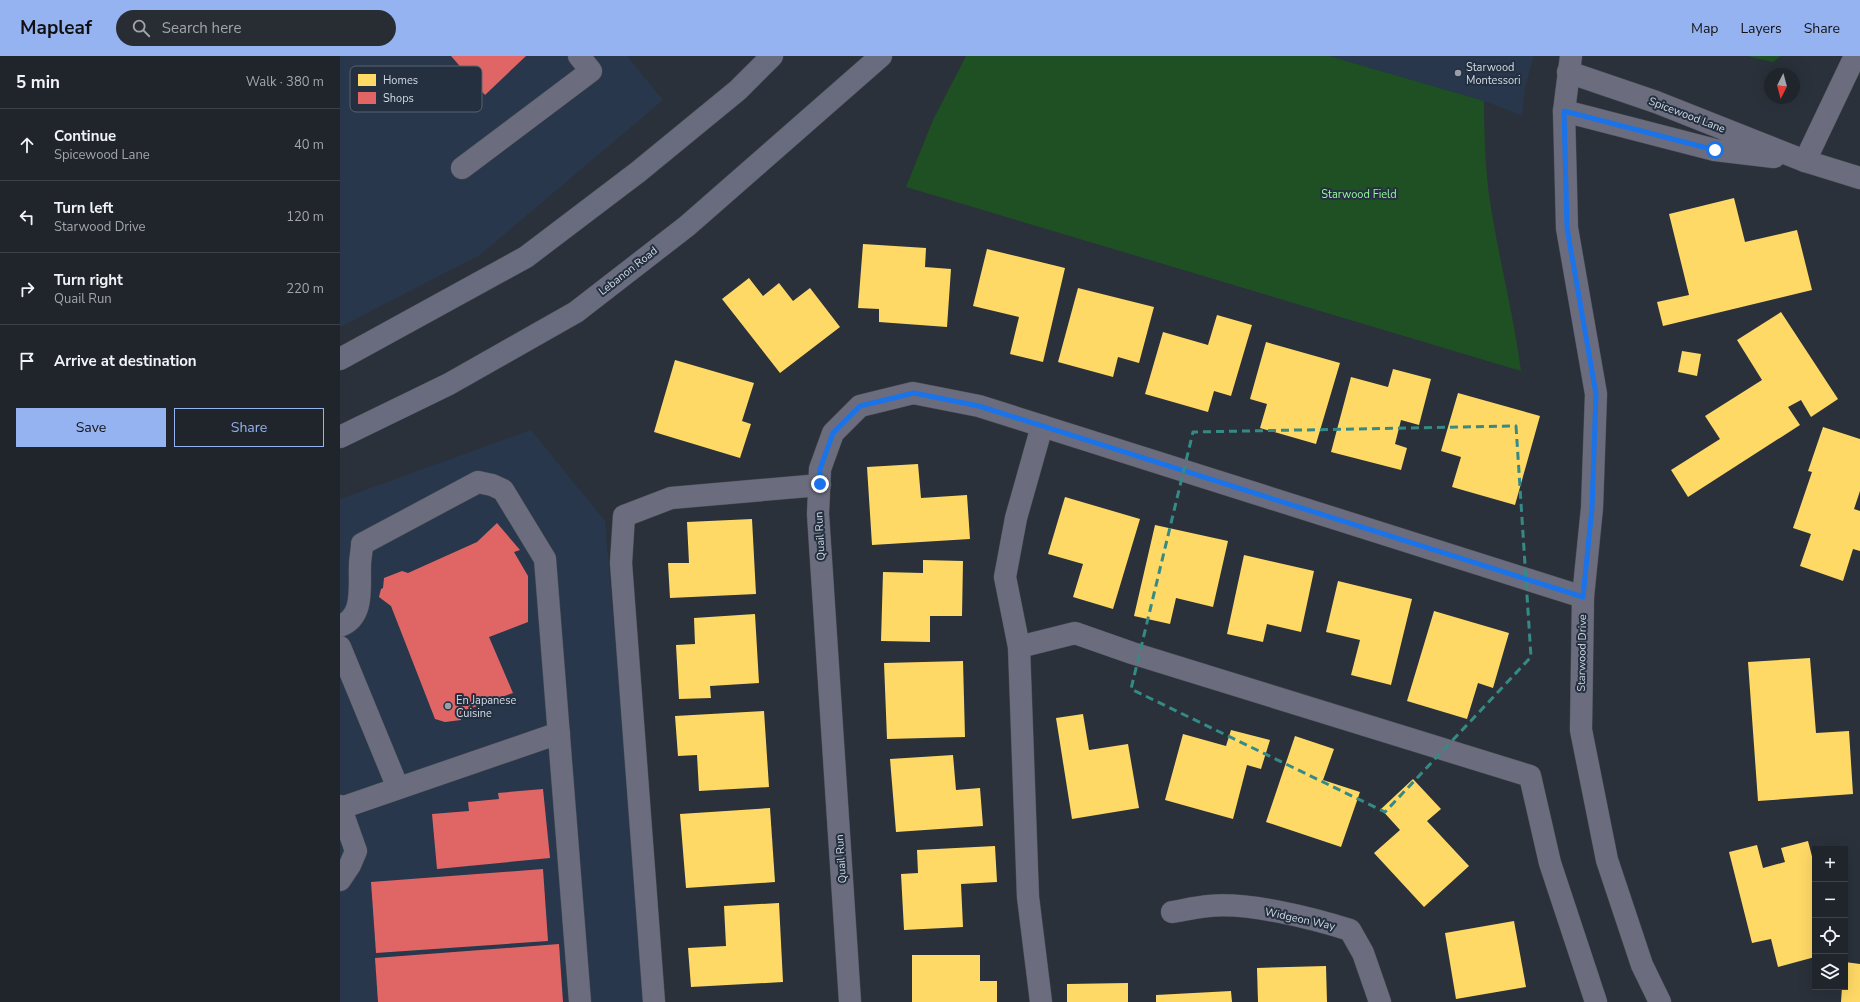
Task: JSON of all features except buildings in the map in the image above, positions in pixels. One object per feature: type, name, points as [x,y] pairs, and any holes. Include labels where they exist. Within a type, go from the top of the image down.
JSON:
[{"type":"main road","points":[[340,359],[526,257],[644,168],[738,90],[772,56]]},
{"type":"main road","name":"Lebanon Road","points":[[340,437],[449,384],[576,312],[687,226],[881,56]]},
{"type":"street","points":[[462,168],[591,71],[579,56]]},
{"type":"street","points":[[1805,161],[1855,56]]},
{"type":"street","name":"Spicewood Lane","points":[[1570,64],[1656,102],[1805,161],[1860,178]]},
{"type":"street","name":"Starwood Drive","points":[[1570,64],[1564,111],[1567,228],[1596,394],[1592,508],[1583,597],[1581,730],[1607,860],[1642,964],[1660,1002]]},
{"type":"street","name":"Spicewood Lane","points":[[1564,111],[1715,150],[1805,161]]},
{"type":"street","name":"Quail Run","points":[[850,1002],[818,514],[820,469],[833,433],[860,406],[914,393],[979,406],[1583,597]]},
{"type":"street","points":[[1041,1002],[1028,897],[1019,647],[1005,577],[1016,518],[1042,426]]},
{"type":"street","points":[[340,626],[348,623],[355,613],[361,594],[360,565],[362,544],[478,482],[492,485],[503,490],[545,559],[580,1002]]},
{"type":"street","points":[[654,1002],[621,563],[624,516],[671,498],[820,484]]},
{"type":"street","points":[[1019,647],[1075,633],[1139,655],[1530,776],[1550,863],[1596,1002]]},
{"type":"street","points":[[340,647],[398,788]]},
{"type":"street","points":[[340,880],[350,865],[356,851],[340,807],[559,733]]},
{"type":"street","name":"Widgeon Way","points":[[1172,912],[1210,906],[1243,907],[1321,921],[1350,930],[1363,953],[1380,1002]]},
{"type":"highlighted area","points":[[1516,426],[1531,657],[1385,812],[1131,689],[1193,432]]},
{"type":"shaded area","points":[[340,56],[627,56],[663,100],[480,255],[340,327]]},
{"type":"shaded area","name":"Starwood Montessori","points":[[1329,56],[1534,56],[1525,87],[1522,116],[1490,103]]},
{"type":"shaded area","points":[[531,430],[605,521],[647,1002],[340,1002],[340,499]]},
{"type":"green space","name":"Starwood Field","points":[[966,56],[1329,56],[1484,101],[1486,166],[1491,210],[1514,325],[1521,371],[906,187],[933,120]]},
{"type":"green space","points":[[1747,56],[1781,56],[1773,62]]},
{"type":"place","name":"Starwood Montessori","points":[[1458,73]]},
{"type":"place","name":"En Japanese Cuisine","points":[[448,706]]},
{"type":"route","points":[[820,484],[820,469],[833,433],[860,406],[914,393],[979,406],[1583,597],[1592,508],[1596,394],[1567,228],[1564,111],[1655,136],[1715,150]]}]
